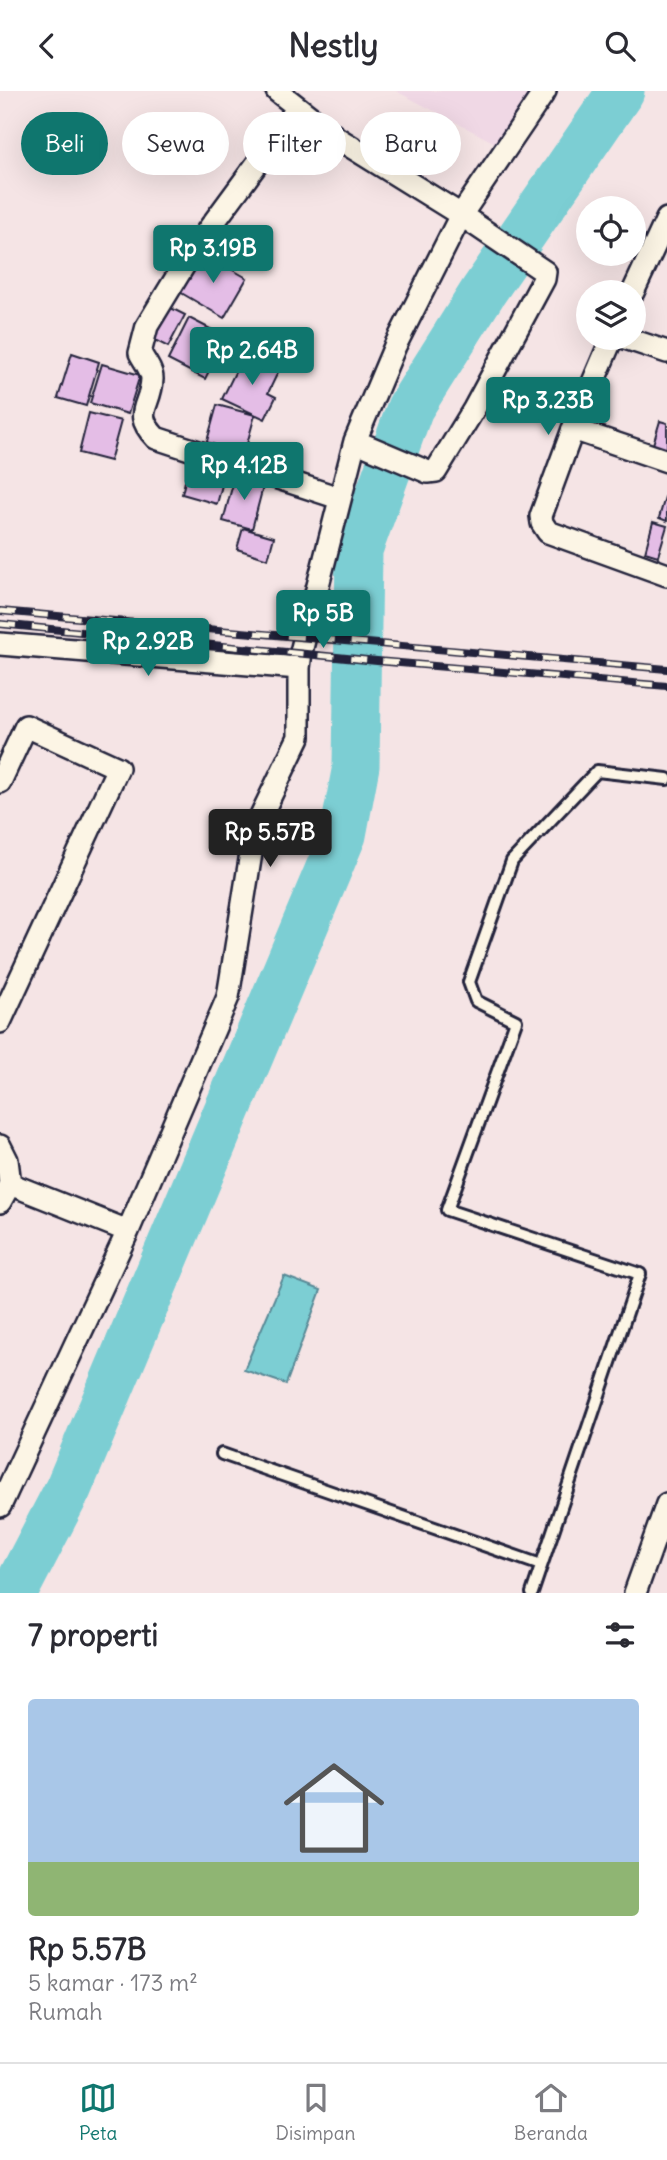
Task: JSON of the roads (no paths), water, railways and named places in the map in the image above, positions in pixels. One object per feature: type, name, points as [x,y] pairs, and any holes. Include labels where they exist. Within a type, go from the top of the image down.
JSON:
[{"type":"street","points":[[277,91],[337,138],[470,221],[545,272],[544,279],[474,409],[436,471],[428,473],[364,446]]},
{"type":"street","points":[[0,1506],[128,1231],[228,997],[256,828],[299,737],[299,668],[339,498],[364,446],[395,346],[545,91]]},
{"type":"street","points":[[298,108],[192,252],[146,326],[141,355],[152,380],[143,418],[147,429],[156,438],[339,498]]},
{"type":"street","points":[[639,280],[664,230]]},
{"type":"street","points":[[646,345],[667,352]]},
{"type":"street","points":[[607,350],[573,429],[541,516],[548,533],[667,575]]},
{"type":"street","points":[[573,429],[667,461]]},
{"type":"street","points":[[0,644],[299,668]]},
{"type":"street","points":[[0,782],[8,743],[26,726],[118,768],[0,1022]]},
{"type":"street","points":[[0,1146],[7,1160],[5,1193],[128,1231]]},
{"type":"street","points":[[635,1593],[665,1514]]},
{"type":"lane","points":[[532,1593],[640,1274],[447,1210],[516,1021],[476,1001],[469,982],[512,861],[597,771],[667,779]]},
{"type":"lane","points":[[222,1454],[541,1565]]},
{"type":"water","points":[[284,1276],[321,1290],[286,1384],[244,1370]]},
{"type":"waterway","points":[[14,1593],[68,1489],[343,835],[356,766],[359,550],[410,408],[483,292],[621,91]]},
{"type":"railway","points":[[0,611],[667,669]]},
{"type":"railway","points":[[0,624],[667,686]]}]
